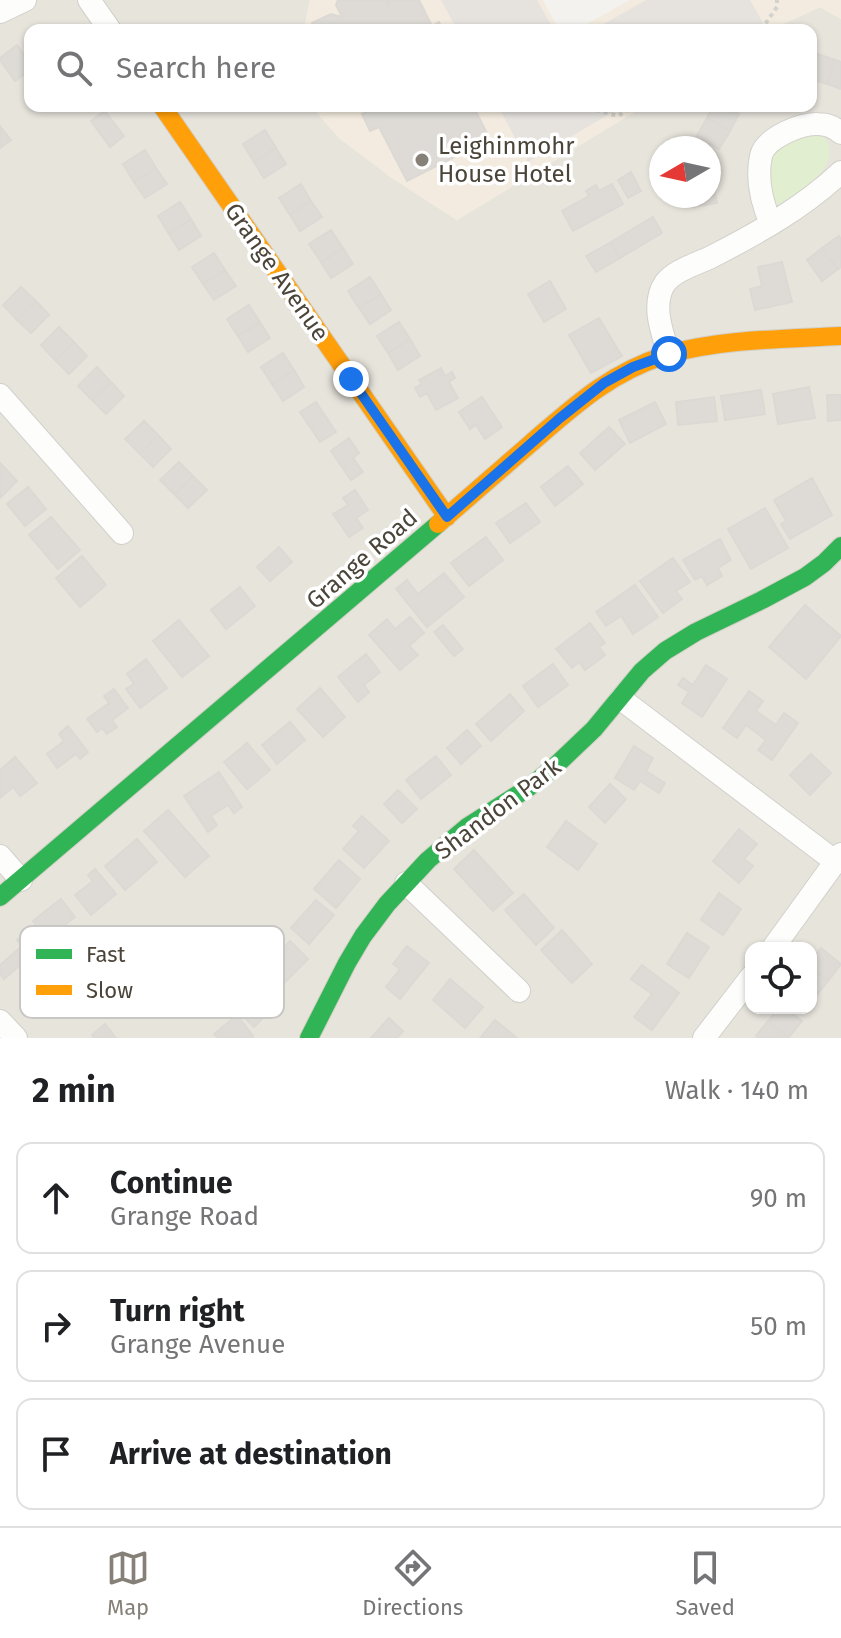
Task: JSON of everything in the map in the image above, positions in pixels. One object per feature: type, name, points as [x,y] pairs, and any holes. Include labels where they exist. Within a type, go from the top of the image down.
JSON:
[{"type":"street","points":[[0,12],[25,0]]},
{"type":"street","points":[[89,0],[106,24]]},
{"type":"street","name":"Grange Avenue","points":[[166,112],[447,517]]},
{"type":"street","points":[[771,224],[762,204],[761,152],[794,128],[815,123],[832,126],[841,133]]},
{"type":"street","points":[[669,354],[658,313],[666,283],[680,272],[771,224],[829,184],[841,172]]},
{"type":"street","name":"Grange Road","points":[[0,897],[604,383],[633,367],[669,354],[728,343],[841,336]]},
{"type":"street","points":[[3,405],[122,533]]},
{"type":"street","name":"Shandon Park","points":[[309,1038],[354,951],[376,916],[458,834],[538,781],[568,755],[621,699],[639,674],[676,644],[812,573],[841,546]]},
{"type":"street","points":[[621,699],[838,858],[777,942]]},
{"type":"street","points":[[0,856],[21,880]]},
{"type":"street","points":[[406,883],[519,991]]},
{"type":"street","points":[[704,1038],[745,985]]},
{"type":"street","points":[[0,1021],[16,1038]]},
{"type":"path","points":[[765,24],[777,7],[777,0]]},
{"type":"path","points":[[603,112],[618,116],[624,112]]},
{"type":"shaded area","points":[[0,0],[310,0],[305,24],[24,24],[24,112],[316,112],[339,138],[392,178],[457,220],[634,112],[817,112],[817,24],[783,24],[820,7],[841,19],[841,1038],[0,1038]]},
{"type":"shaded area","points":[[310,0],[543,0],[556,24],[305,24]]},
{"type":"shaded area","points":[[441,0],[537,0],[551,24],[454,24]]},
{"type":"shaded area","points":[[630,0],[841,0],[841,19],[820,7],[783,24],[587,24]]},
{"type":"shaded area","points":[[646,0],[750,0],[763,23],[761,24],[604,24]]},
{"type":"shaded area","points":[[316,112],[634,112],[457,220],[392,178],[339,138]]},
{"type":"shaded area","points":[[501,112],[613,112],[528,162]]},
{"type":"green space","points":[[820,132],[829,148],[827,163],[810,184],[789,200],[775,204],[768,171],[770,156],[786,141]]},
{"type":"building","points":[[338,0],[388,0],[387,7],[390,0],[419,0],[431,24],[313,24],[331,14],[342,17],[336,5]]},
{"type":"building","points":[[17,45],[24,55],[24,74],[15,81],[0,58]]},
{"type":"building","points":[[817,54],[835,60],[827,84],[817,81]]},
{"type":"building","points":[[835,60],[841,62],[841,89],[827,84]]},
{"type":"building","points":[[106,112],[124,136],[110,147],[91,121]]},
{"type":"building","name":"Leighinmohr House Hotel","points":[[476,112],[490,139],[407,181],[379,127],[370,131],[362,114]]},
{"type":"building","points":[[710,112],[739,114],[730,131],[707,118]]},
{"type":"building","points":[[707,118],[730,131],[721,146],[721,136],[697,136]]},
{"type":"building","points":[[0,126],[11,140],[0,148]]},
{"type":"building","points":[[265,130],[276,148],[254,162],[243,144]]},
{"type":"building","points":[[276,148],[286,164],[264,178],[254,162]]},
{"type":"building","points":[[145,150],[156,168],[134,182],[123,164]]},
{"type":"building","points":[[156,168],[167,184],[145,198],[134,182]]},
{"type":"building","points":[[631,172],[641,191],[628,198],[618,180]]},
{"type":"building","points":[[301,184],[311,201],[290,215],[279,198]]},
{"type":"building","points":[[612,184],[623,204],[573,231],[562,211],[589,196],[586,191],[596,185],[599,191]]},
{"type":"building","points":[[311,201],[322,217],[300,231],[290,215]]},
{"type":"building","points":[[180,202],[191,219],[169,234],[158,216]]},
{"type":"building","points":[[653,217],[662,233],[620,258],[611,242]]},
{"type":"building","points":[[191,219],[201,236],[179,250],[169,234]]},
{"type":"building","points":[[331,230],[343,248],[321,262],[309,244]]},
{"type":"building","points":[[839,236],[841,267],[838,269],[822,248]]},
{"type":"building","points":[[611,242],[620,258],[596,272],[586,256]]},
{"type":"building","points":[[343,248],[353,264],[331,278],[321,262]]},
{"type":"building","points":[[822,248],[838,269],[822,281],[807,260]]},
{"type":"building","points":[[214,253],[225,270],[203,284],[192,267]]},
{"type":"building","points":[[782,262],[792,302],[755,310],[750,289],[762,286],[758,267]]},
{"type":"building","points":[[225,270],[236,286],[214,300],[203,284]]},
{"type":"building","points":[[370,277],[381,294],[359,308],[348,291]]},
{"type":"building","points":[[550,281],[566,309],[544,322],[528,294]]},
{"type":"building","points":[[21,287],[36,301],[17,320],[3,305]]},
{"type":"building","points":[[381,294],[391,310],[370,324],[359,308]]},
{"type":"building","points":[[36,301],[49,315],[31,333],[17,320]]},
{"type":"building","points":[[249,305],[260,322],[238,336],[227,319]]},
{"type":"building","points":[[599,318],[622,356],[591,373],[569,335]]},
{"type":"building","points":[[260,322],[270,338],[248,352],[238,336]]},
{"type":"building","points":[[399,322],[410,339],[388,353],[377,336]]},
{"type":"building","points":[[59,327],[74,342],[55,360],[41,345]]},
{"type":"building","points":[[410,339],[420,356],[398,370],[388,353]]},
{"type":"building","points":[[74,342],[87,356],[69,374],[55,360]]},
{"type":"building","points":[[283,353],[294,370],[272,384],[261,367]]},
{"type":"building","points":[[97,367],[111,382],[92,400],[78,386]]},
{"type":"building","points":[[441,368],[445,376],[452,372],[455,378],[449,382],[458,398],[436,410],[427,393],[420,397],[415,388],[422,384],[419,380]]},
{"type":"building","points":[[294,370],[304,387],[283,401],[272,384]]},
{"type":"building","points":[[111,382],[124,396],[106,414],[92,400]]},
{"type":"building","points":[[809,387],[815,418],[778,424],[773,394]]},
{"type":"building","points":[[761,390],[765,414],[725,420],[721,396]]},
{"type":"building","points":[[827,395],[841,395],[841,420],[828,421]]},
{"type":"building","points":[[482,397],[502,427],[485,439],[476,425],[470,429],[459,412]]},
{"type":"building","points":[[714,397],[717,421],[678,425],[676,402]]},
{"type":"building","points":[[316,402],[336,432],[320,442],[300,412]]},
{"type":"building","points":[[655,402],[666,424],[630,443],[619,420]]},
{"type":"building","points":[[144,421],[158,435],[140,454],[125,439]]},
{"type":"building","points":[[609,427],[625,444],[595,470],[580,453]]},
{"type":"building","points":[[158,435],[171,449],[153,467],[140,454]]},
{"type":"building","points":[[349,438],[359,453],[353,458],[363,472],[351,480],[331,451]]},
{"type":"building","points":[[179,462],[193,476],[175,495],[160,480]]},
{"type":"building","points":[[0,463],[17,481],[0,498]]},
{"type":"building","points":[[568,466],[583,484],[555,506],[541,487]]},
{"type":"building","points":[[193,476],[207,490],[188,508],[175,495]]},
{"type":"building","points":[[812,478],[832,515],[790,539],[781,524],[786,521],[774,500]]},
{"type":"building","points":[[28,487],[46,509],[25,526],[7,504]]},
{"type":"building","points":[[355,490],[368,510],[356,518],[363,528],[349,537],[333,514],[348,505],[343,498]]},
{"type":"building","points":[[526,503],[540,522],[510,543],[496,523]]},
{"type":"building","points":[[765,508],[788,548],[751,569],[728,529]]},
{"type":"building","points":[[51,517],[80,550],[58,569],[29,535]]},
{"type":"building","points":[[486,537],[503,560],[469,586],[451,563]]},
{"type":"building","points":[[720,539],[731,560],[718,568],[722,576],[707,585],[702,576],[695,580],[683,560]]},
{"type":"building","points":[[279,547],[292,562],[270,581],[257,567]]},
{"type":"building","points":[[82,556],[106,585],[80,607],[56,578]]},
{"type":"building","points":[[673,558],[690,582],[676,591],[682,599],[663,613],[640,581]]},
{"type":"building","points":[[444,573],[464,597],[427,627],[396,589],[407,580],[418,594]]},
{"type":"building","points":[[635,585],[658,617],[633,634],[621,616],[606,626],[596,612]]},
{"type":"building","points":[[240,587],[255,606],[226,629],[211,610]]},
{"type":"building","points":[[805,605],[841,636],[806,679],[769,647]]},
{"type":"building","points":[[410,617],[424,633],[409,646],[418,655],[400,670],[369,635],[387,619],[395,629]]},
{"type":"building","points":[[179,620],[209,656],[182,677],[153,641]]},
{"type":"building","points":[[590,623],[605,643],[599,647],[605,655],[585,670],[579,662],[572,668],[556,649]]},
{"type":"building","points":[[443,625],[463,649],[454,656],[434,632]]},
{"type":"building","points":[[366,654],[380,672],[364,685],[369,692],[358,702],[338,677]]},
{"type":"building","points":[[146,659],[167,688],[140,708],[126,689],[134,684],[127,674]]},
{"type":"building","points":[[553,664],[568,685],[538,707],[523,686]]},
{"type":"building","points":[[706,665],[727,679],[702,717],[682,703],[689,692],[678,685],[683,678],[693,685]]},
{"type":"building","points":[[320,688],[345,717],[323,737],[297,709]]},
{"type":"building","points":[[114,689],[128,708],[112,720],[117,727],[107,734],[102,728],[97,732],[87,719],[109,703],[104,696]]},
{"type":"building","points":[[749,691],[763,701],[756,711],[776,725],[784,713],[798,723],[772,760],[758,750],[766,740],[746,725],[737,738],[723,728]]},
{"type":"building","points":[[510,694],[524,711],[491,741],[476,724]]},
{"type":"building","points":[[290,722],[305,740],[277,764],[262,745]]},
{"type":"building","points":[[68,726],[88,752],[80,759],[76,754],[57,768],[47,754],[64,741],[59,734]]},
{"type":"building","points":[[467,730],[481,746],[461,764],[447,748]]},
{"type":"building","points":[[247,743],[270,770],[247,789],[224,762]]},
{"type":"building","points":[[634,746],[653,758],[646,771],[665,783],[659,793],[640,781],[634,790],[615,778]]},
{"type":"building","points":[[811,754],[831,773],[810,795],[790,775]]},
{"type":"building","points":[[436,756],[451,775],[421,799],[406,780]]},
{"type":"building","points":[[15,757],[37,783],[20,796],[13,787],[0,798],[0,770]]},
{"type":"building","points":[[219,772],[242,807],[234,813],[228,805],[211,816],[217,825],[208,832],[184,796]]},
{"type":"building","points":[[610,784],[626,799],[605,823],[589,807]]},
{"type":"building","points":[[398,790],[417,809],[402,823],[384,804]]},
{"type":"building","points":[[168,810],[209,856],[185,877],[144,831]]},
{"type":"building","points":[[362,816],[389,841],[364,868],[343,849],[359,831],[353,826]]},
{"type":"building","points":[[566,821],[597,844],[578,870],[547,847]]},
{"type":"building","points":[[739,829],[757,844],[744,859],[753,866],[739,883],[713,861]]},
{"type":"building","points":[[137,839],[157,862],[125,890],[105,866]]},
{"type":"building","points":[[474,850],[513,893],[493,911],[454,869]]},
{"type":"building","points":[[339,860],[360,879],[336,908],[314,889]]},
{"type":"building","points":[[95,869],[116,894],[91,915],[75,895],[93,881],[88,875]]},
{"type":"building","points":[[719,893],[741,909],[723,935],[701,920]]},
{"type":"building","points":[[524,894],[554,928],[536,945],[505,910]]},
{"type":"building","points":[[61,899],[75,917],[63,926],[37,926],[33,921]]},
{"type":"building","points":[[316,900],[334,915],[309,944],[291,928]]},
{"type":"building","points":[[562,930],[592,964],[572,983],[541,950]]},
{"type":"building","points":[[687,933],[709,947],[689,978],[667,964]]},
{"type":"building","points":[[290,941],[308,959],[284,983],[284,947]]},
{"type":"building","points":[[407,946],[429,963],[400,999],[386,987],[400,969],[393,964]]},
{"type":"building","points":[[20,948],[20,965],[4,979],[0,974],[0,965]]},
{"type":"building","points":[[821,948],[841,964],[828,981],[817,972],[817,953]]},
{"type":"building","points":[[642,965],[679,993],[652,1030],[634,1017],[652,994],[631,979]]},
{"type":"building","points":[[817,972],[828,981],[817,995]]},
{"type":"building","points":[[450,979],[483,1007],[465,1028],[433,1000]]},
{"type":"building","points":[[774,1014],[793,1014],[802,1021],[789,1037],[768,1021]]},
{"type":"building","points":[[233,1018],[239,1018],[253,1036],[218,1038],[214,1034]]},
{"type":"building","points":[[245,1018],[263,1018],[254,1027]]},
{"type":"building","points":[[389,1018],[403,1031],[397,1038],[371,1038]]},
{"type":"building","points":[[495,1020],[517,1038],[480,1038]]},
{"type":"building","points":[[768,1021],[789,1037],[756,1036]]},
{"type":"building","points":[[105,1024],[116,1038],[94,1038],[92,1035]]},
{"type":"traffic: fast","points":[[0,897],[438,524]]},
{"type":"traffic: fast","points":[[309,1038],[363,936],[387,904],[428,860],[467,827],[552,769],[594,729],[642,671],[665,651],[805,577],[841,546]]},
{"type":"traffic: slow","points":[[166,112],[447,517]]},
{"type":"traffic: slow","points":[[438,524],[577,404],[610,381],[646,362],[708,346],[841,336]]},
{"type":"place","name":"Leighinmohr House Hotel","points":[[422,160]]},
{"type":"route","points":[[351,379],[447,517],[604,383],[633,367],[669,354]]}]
